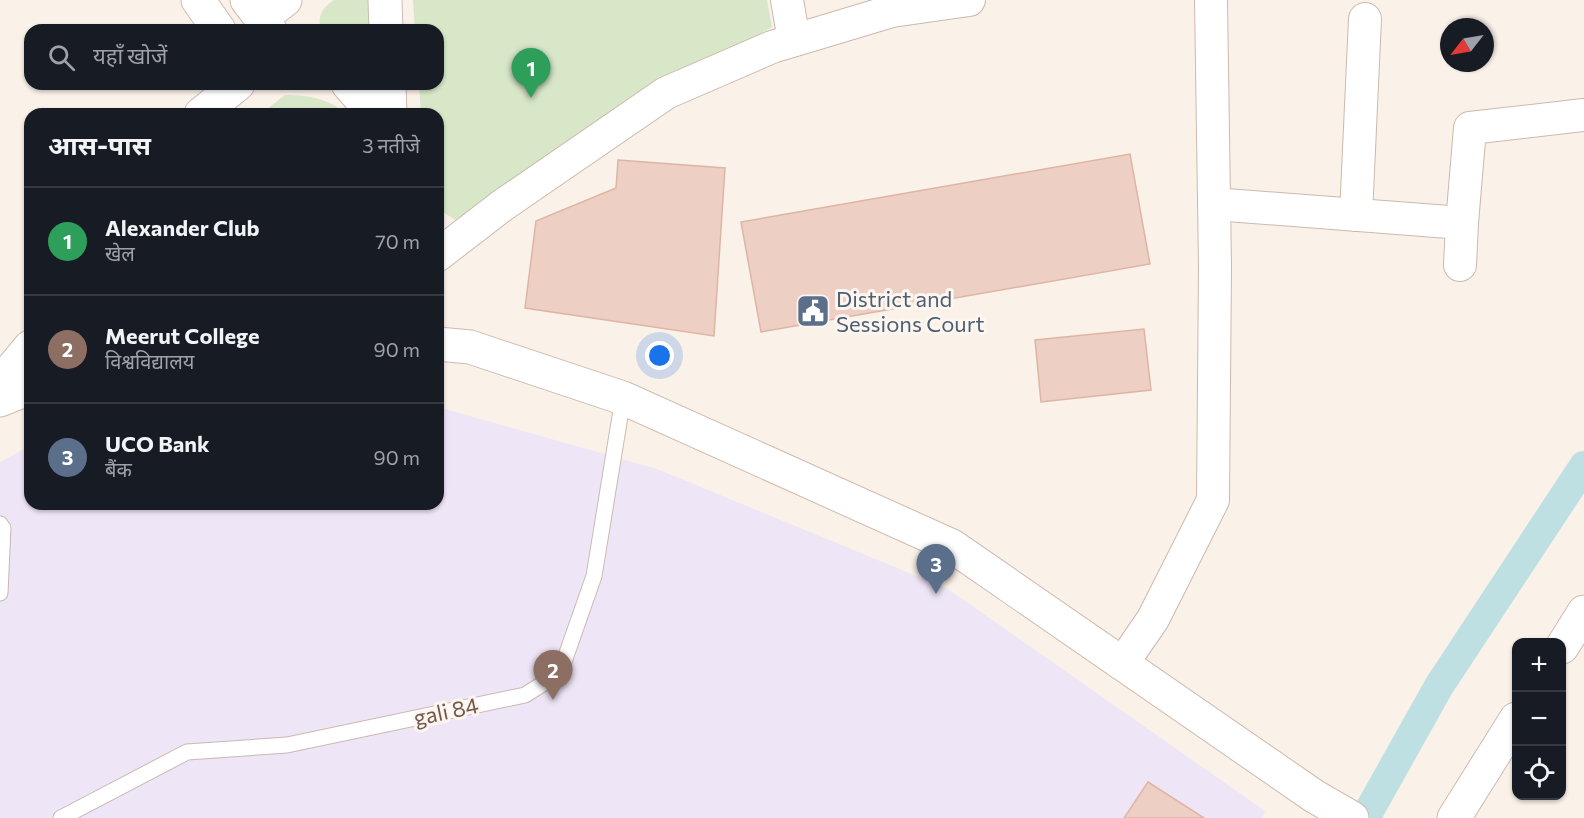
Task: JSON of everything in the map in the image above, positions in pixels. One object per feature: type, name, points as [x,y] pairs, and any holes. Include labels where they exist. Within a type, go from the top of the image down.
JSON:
[{"type":"street","points":[[198,0],[215,24]]},
{"type":"street","points":[[385,0],[386,24]]},
{"type":"street","points":[[787,0],[794,40]]},
{"type":"street","points":[[444,250],[503,205],[666,93],[772,46],[892,12],[969,0]]},
{"type":"street","points":[[1122,664],[1153,619],[1213,500],[1214,204],[1211,0]]},
{"type":"street","points":[[1356,215],[1365,19]]},
{"type":"street","points":[[208,108],[231,90]]},
{"type":"street","points":[[353,90],[369,108]]},
{"type":"street","points":[[389,90],[390,108]]},
{"type":"street","points":[[1460,265],[1470,128],[1584,115]]},
{"type":"street","points":[[1214,204],[1462,223]]},
{"type":"street","points":[[444,324],[470,347]]},
{"type":"street","points":[[444,345],[470,347],[623,398],[952,546],[1327,811]]},
{"type":"street","points":[[0,382],[24,354]]},
{"type":"street","points":[[0,400],[24,390]]},
{"type":"street","points":[[1566,641],[1584,612]]},
{"type":"street","points":[[1454,818],[1512,725]]},
{"type":"lane","name":"gali 84","points":[[61,818],[186,752],[287,745],[525,695],[560,673],[594,576],[623,398]]},
{"type":"lane","points":[[0,524],[3,528],[0,593]]},
{"type":"shaded area","points":[[444,409],[657,469],[948,589],[1265,811],[1262,818],[0,818],[0,462],[24,449],[24,510],[444,510]]},
{"type":"green space","points":[[334,0],[375,0],[377,24],[320,24],[326,6]]},
{"type":"green space","points":[[413,0],[767,0],[772,27],[616,113],[462,224],[444,213],[444,108],[421,108],[419,90],[444,90],[444,24],[415,24]]},
{"type":"green space","points":[[285,95],[317,98],[338,108],[269,108]]},
{"type":"building","points":[[1130,154],[1150,264],[761,332],[741,222]]},
{"type":"building","points":[[618,160],[725,168],[714,336],[525,308],[536,221],[616,188]]},
{"type":"building","points":[[1144,329],[1151,390],[1041,402],[1035,340]]},
{"type":"building","points":[[1148,782],[1204,818],[1124,818]]},
{"type":"waterway","points":[[1365,818],[1439,686],[1584,466]]},
{"type":"place","name":"Alexander Club","points":[[531,98]]},
{"type":"place","name":"District and Sessions Court","points":[[813,311]]},
{"type":"place","name":"UCO Bank","points":[[936,594]]},
{"type":"place","name":"Meerut College","points":[[553,700]]}]
